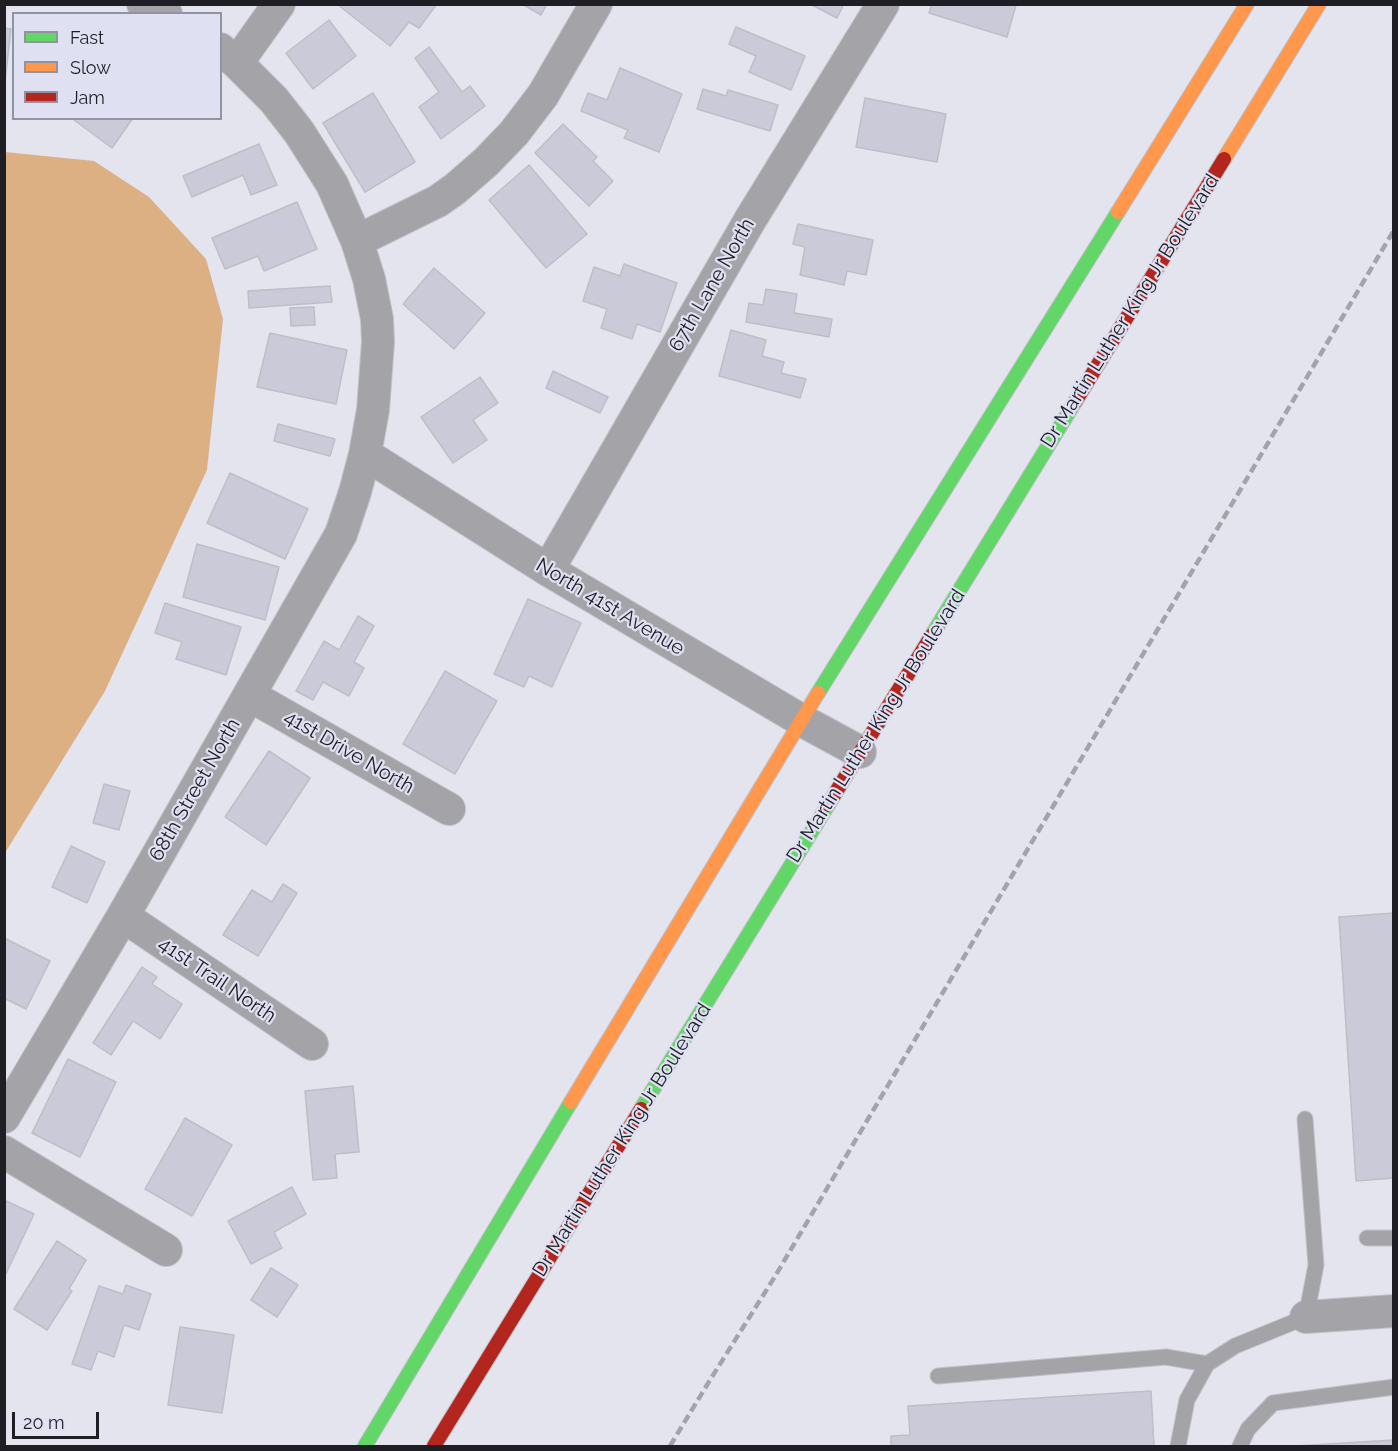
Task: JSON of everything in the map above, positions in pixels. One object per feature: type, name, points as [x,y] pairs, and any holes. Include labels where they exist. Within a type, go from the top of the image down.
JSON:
[{"type":"main road","points":[[365,1446],[801,720],[1247,4]]},
{"type":"main road","name":"Dr Martin Luther King Jr Boulevard","points":[[434,1446],[1319,4]]},
{"type":"street","points":[[143,4],[161,12]]},
{"type":"street","points":[[229,56],[279,4]]},
{"type":"street","points":[[357,242],[438,201],[486,162],[514,133],[543,95],[596,4]]},
{"type":"street","name":"67th Lane North","points":[[548,570],[750,220],[883,4]]},
{"type":"street","name":"68th Street North","points":[[4,1117],[123,916],[341,534],[356,492],[365,454],[373,410],[378,331],[369,279],[357,242],[332,184],[299,132],[274,100],[229,56]]},
{"type":"street","name":"North 41st Avenue","points":[[365,454],[548,570],[801,720],[860,752]]},
{"type":"street","name":"41st Drive North","points":[[249,695],[449,809]]},
{"type":"street","name":"41st Trail North","points":[[123,916],[312,1044]]},
{"type":"street","points":[[4,1152],[166,1250]]},
{"type":"street","points":[[1306,1317],[1394,1311]]},
{"type":"lane","points":[[1179,1446],[1187,1400],[1207,1364],[1235,1346],[1306,1317],[1316,1265],[1305,1119]]},
{"type":"lane","points":[[1367,1238],[1394,1238]]},
{"type":"lane","points":[[938,1376],[1166,1357],[1207,1364]]},
{"type":"lane","points":[[1240,1446],[1248,1429],[1273,1403],[1394,1387]]},
{"type":"shaded area","points":[[5,152],[94,161],[149,197],[206,259],[223,319],[207,470],[105,691],[5,853]]},
{"type":"building","points":[[337,4],[437,4],[419,28],[409,22],[390,46]]},
{"type":"building","points":[[522,4],[547,4],[541,15]]},
{"type":"building","points":[[810,4],[844,4],[837,18]]},
{"type":"building","points":[[932,4],[1016,5],[1007,37],[929,13]]},
{"type":"building","points":[[329,20],[356,56],[313,89],[286,53]]},
{"type":"building","points":[[736,27],[805,56],[791,90],[749,72],[756,56],[729,44]]},
{"type":"building","points":[[4,28],[11,29],[4,90]]},
{"type":"building","points":[[429,47],[462,92],[470,86],[485,106],[441,139],[419,107],[439,92],[415,58]]},
{"type":"building","points":[[620,68],[682,94],[659,152],[624,138],[628,130],[581,111],[588,93],[607,100]]},
{"type":"building","points":[[703,89],[726,96],[728,90],[778,105],[770,131],[697,109]]},
{"type":"building","points":[[373,93],[415,162],[365,192],[323,123]]},
{"type":"building","points":[[865,98],[946,114],[937,162],[856,147]]},
{"type":"building","points":[[74,120],[132,120],[112,148]]},
{"type":"building","points":[[563,124],[597,157],[593,161],[613,181],[589,206],[535,153]]},
{"type":"building","points":[[259,144],[277,185],[251,195],[243,175],[192,197],[183,176]]},
{"type":"building","points":[[529,165],[587,234],[546,268],[489,200]]},
{"type":"building","points":[[297,202],[317,249],[264,271],[258,256],[225,269],[212,238]]},
{"type":"building","points":[[798,224],[873,240],[866,275],[847,271],[844,285],[800,275],[805,247],[793,244]]},
{"type":"building","points":[[624,264],[677,283],[660,332],[637,324],[632,339],[601,328],[607,309],[583,301],[594,267],[620,276]]},
{"type":"building","points":[[434,268],[485,313],[454,349],[403,304]]},
{"type":"building","points":[[330,286],[332,302],[249,308],[248,291]]},
{"type":"building","points":[[766,289],[797,294],[794,313],[832,319],[829,337],[746,322],[749,303],[763,305]]},
{"type":"building","points":[[314,307],[315,325],[291,326],[290,308]]},
{"type":"building","points":[[731,330],[766,340],[762,356],[784,362],[781,373],[806,379],[800,398],[719,376]]},
{"type":"building","points":[[270,333],[347,350],[336,404],[257,387]]},
{"type":"building","points":[[553,371],[608,397],[600,413],[546,388]]},
{"type":"building","points":[[480,377],[498,403],[473,420],[487,440],[453,463],[421,417]]},
{"type":"building","points":[[278,424],[335,439],[330,456],[274,441]]},
{"type":"building","points":[[230,473],[308,509],[285,559],[207,523]]},
{"type":"building","points":[[197,544],[279,567],[265,620],[183,597]]},
{"type":"building","points":[[528,599],[581,623],[552,687],[529,676],[524,687],[494,674]]},
{"type":"building","points":[[165,603],[241,627],[226,675],[176,659],[182,642],[155,633]]},
{"type":"building","points":[[358,616],[374,626],[354,662],[364,668],[349,696],[323,682],[313,700],[296,691],[324,641],[339,650]]},
{"type":"building","points":[[445,671],[497,701],[455,774],[403,744]]},
{"type":"building","points":[[269,751],[310,778],[266,845],[225,817]]},
{"type":"building","points":[[104,784],[130,791],[119,830],[93,823]]},
{"type":"building","points":[[71,846],[105,862],[87,903],[52,887]]},
{"type":"building","points":[[283,884],[297,893],[258,956],[223,935],[252,890],[272,902]]},
{"type":"building","points":[[1394,913],[1394,1178],[1356,1181],[1339,917]]},
{"type":"building","points":[[4,938],[50,961],[26,1009],[4,998]]},
{"type":"building","points":[[142,967],[157,977],[152,984],[182,1004],[160,1039],[133,1021],[111,1055],[93,1043]]},
{"type":"building","points":[[68,1059],[116,1082],[80,1157],[32,1133]]},
{"type":"building","points":[[353,1086],[359,1152],[335,1154],[337,1178],[313,1180],[305,1091]]},
{"type":"building","points":[[185,1118],[232,1145],[192,1216],[145,1189]]},
{"type":"building","points":[[292,1187],[306,1214],[274,1232],[282,1248],[251,1264],[228,1221]]},
{"type":"building","points":[[4,1200],[34,1214],[4,1278]]},
{"type":"building","points":[[57,1241],[86,1260],[69,1289],[72,1291],[47,1330],[14,1309]]},
{"type":"building","points":[[271,1268],[298,1285],[277,1317],[251,1300]]},
{"type":"building","points":[[126,1285],[151,1294],[139,1330],[124,1325],[114,1357],[98,1351],[91,1370],[72,1364],[99,1286],[123,1294]]},
{"type":"building","points":[[180,1327],[234,1335],[222,1413],[168,1405]]},
{"type":"building","points":[[1151,1391],[1154,1446],[891,1446],[891,1436],[910,1435],[908,1406]]},
{"type":"building","points":[[1394,1440],[1394,1446],[1295,1446]]},
{"type":"railway","points":[[670,1446],[774,1278],[1394,230]]},
{"type":"traffic: fast","points":[[818,693],[1118,212]]},
{"type":"traffic: fast","points":[[932,635],[1075,402]]},
{"type":"traffic: fast","points":[[641,1109],[828,805]]},
{"type":"traffic: fast","points":[[365,1446],[571,1102]]},
{"type":"traffic: slow","points":[[1118,212],[1247,4]]},
{"type":"traffic: slow","points":[[1224,159],[1319,4]]},
{"type":"traffic: slow","points":[[571,1102],[818,693]]},
{"type":"traffic: jam","points":[[1075,402],[1224,159]]},
{"type":"traffic: jam","points":[[828,805],[932,635]]},
{"type":"traffic: jam","points":[[434,1446],[641,1109]]}]
